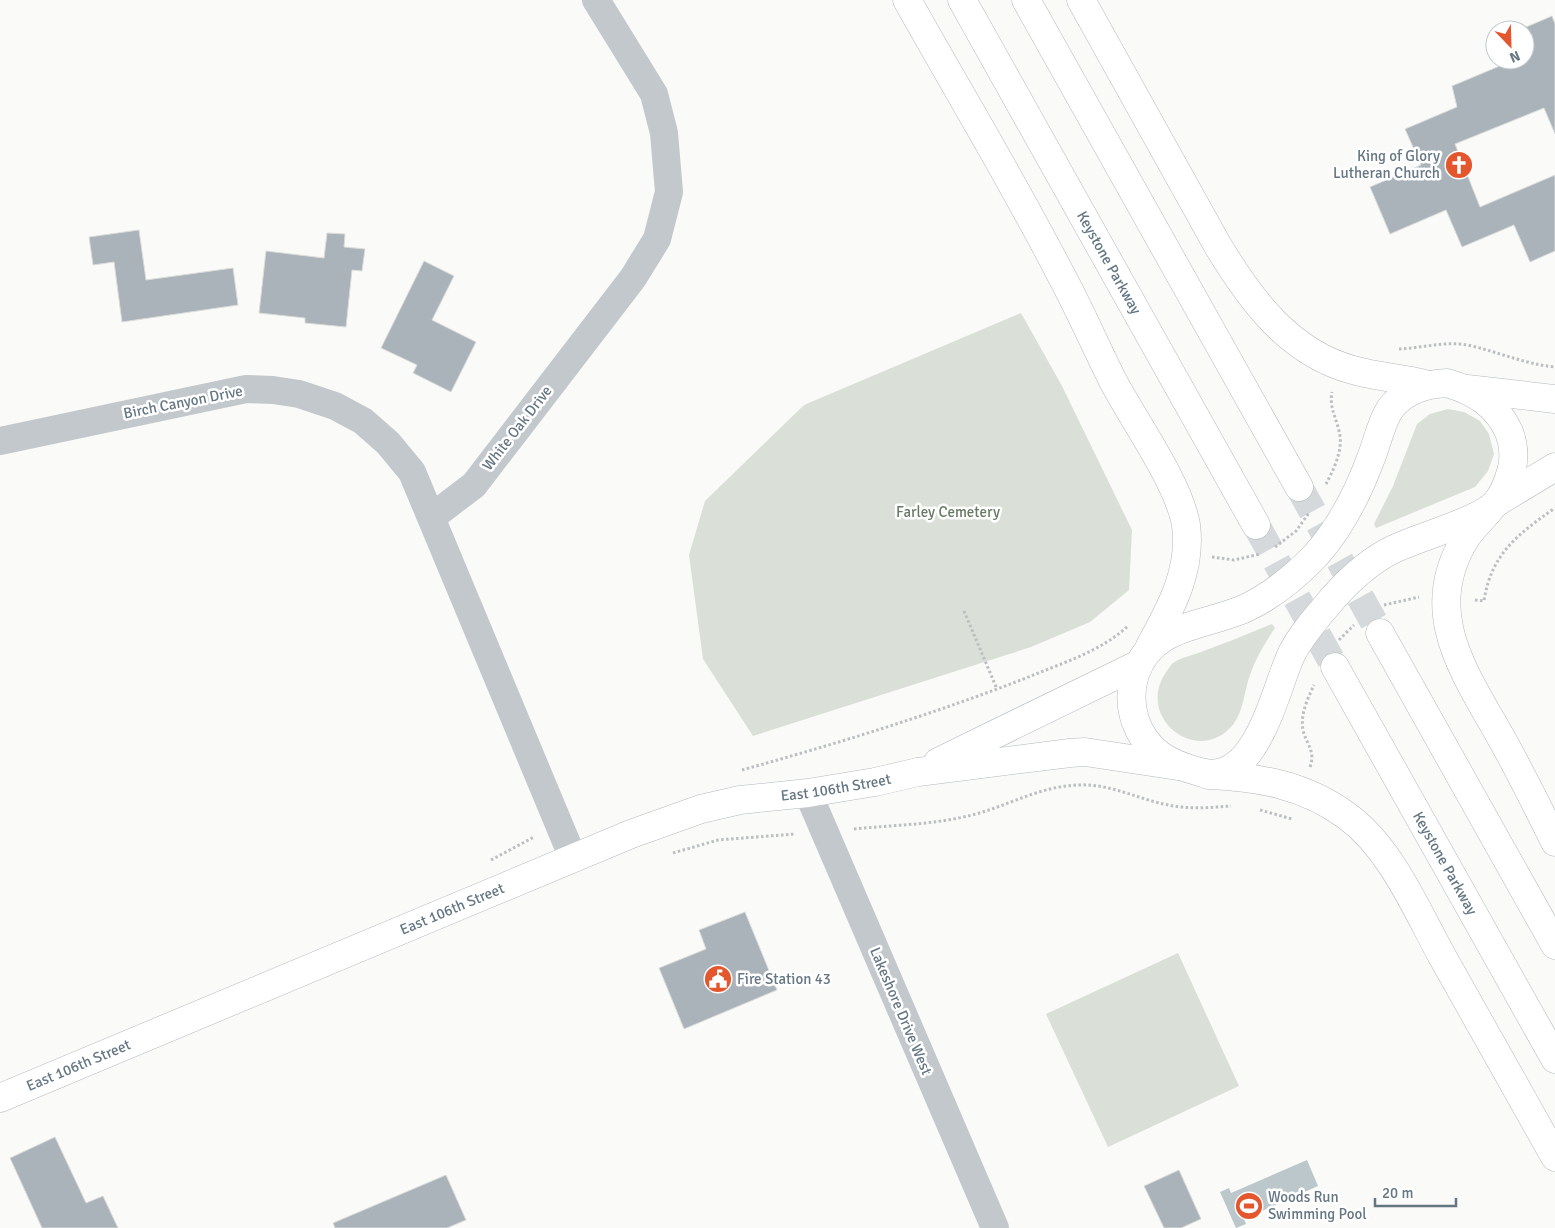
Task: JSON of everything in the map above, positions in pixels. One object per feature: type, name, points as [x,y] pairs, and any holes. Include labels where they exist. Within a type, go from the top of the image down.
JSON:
[{"type":"main road","points":[[907,0],[1060,272],[1113,380],[1178,501],[1186,525],[1187,552],[1175,597],[1131,687],[1131,699],[1139,731],[1158,756],[1178,766],[1208,775],[1249,777],[1302,790],[1347,816],[1375,842],[1416,909],[1555,1157]]},
{"type":"main road","name":"Keystone Parkway","points":[[962,0],[1256,525]]},
{"type":"main road","points":[[1026,0],[1299,487]]},
{"type":"main road","points":[[1081,0],[1237,278],[1262,312],[1297,342],[1339,366],[1373,375],[1425,384],[1447,383],[1467,389],[1555,399]]},
{"type":"main road","name":"East 106th Street","points":[[918,772],[1145,655],[1189,626],[1224,617],[1260,601],[1294,576],[1321,548],[1346,513],[1362,481],[1390,409],[1408,393],[1425,384]]},
{"type":"main road","points":[[1467,389],[1489,403],[1508,430],[1513,445],[1514,462],[1509,480],[1494,504],[1468,534],[1460,548],[1448,581],[1446,618],[1449,634],[1466,674],[1555,842]]},
{"type":"main road","points":[[1208,775],[1232,767],[1253,748],[1262,734],[1286,669],[1301,638],[1316,617],[1351,580],[1395,548],[1470,518],[1555,468]]},
{"type":"main road","points":[[1380,633],[1555,945]]},
{"type":"main road","name":"Keystone Parkway","points":[[1335,667],[1555,1059]]},
{"type":"main road","name":"East 106th Street","points":[[0,1098],[657,823],[701,810],[740,800],[808,793],[875,782],[918,772],[1085,752],[1178,766]]},
{"type":"street","name":"White Oak Drive","points":[[432,517],[474,485],[633,278],[656,239],[669,192],[664,134],[654,94],[596,0]]},
{"type":"street","name":"Birch Canyon Drive","points":[[0,441],[246,389],[299,394],[336,406],[363,421],[388,443],[412,472],[432,517]]},
{"type":"street","points":[[432,517],[573,858]]},
{"type":"street","name":"Lakeshore Drive West","points":[[808,793],[995,1228]]},
{"type":"path","points":[[1394,349],[1456,344],[1472,346],[1521,362],[1555,367]]},
{"type":"path","points":[[1484,601],[1490,572],[1507,548],[1515,539],[1555,508]]},
{"type":"path","points":[[964,611],[997,689]]},
{"type":"path","points":[[673,853],[733,838],[922,823],[968,816],[1046,790],[1076,785],[1099,785],[1181,807],[1233,806]]},
{"type":"path","points":[[1250,809],[1292,820]]},
{"type":"green space","name":"Farley Cemetery","points":[[1021,313],[1062,386],[1132,530],[1129,590],[1090,622],[1031,647],[753,736],[703,659],[689,555],[705,501],[804,405]]},
{"type":"green space","points":[[1448,409],[1464,412],[1480,421],[1489,434],[1494,454],[1488,471],[1475,487],[1376,528],[1374,524],[1393,486],[1417,424],[1430,414]]},
{"type":"green space","points":[[1272,624],[1275,628],[1255,663],[1240,711],[1228,730],[1215,738],[1201,741],[1187,738],[1175,731],[1165,721],[1159,709],[1158,694],[1162,679],[1176,661]]},
{"type":"green space","points":[[1178,953],[1239,1086],[1108,1147],[1046,1014]]},
{"type":"shaded area","name":"Woods Run Swimming Pool","points":[[1307,1160],[1318,1186],[1244,1219],[1246,1224],[1236,1228],[1220,1192],[1229,1188],[1231,1193]]},
{"type":"building","points":[[1552,16],[1555,24],[1555,134],[1544,108],[1455,144],[1480,207],[1555,175],[1555,251],[1530,262],[1514,225],[1462,247],[1446,210],[1390,234],[1370,187],[1421,165],[1405,129],[1457,107],[1452,86],[1490,70],[1535,70],[1535,23]]},
{"type":"building","points":[[139,230],[146,280],[233,268],[238,305],[122,322],[114,262],[93,265],[89,237]]},
{"type":"building","points":[[327,233],[345,234],[344,247],[365,249],[362,271],[352,270],[346,327],[305,323],[305,318],[259,313],[266,251],[324,258]]},
{"type":"building","points":[[424,261],[454,276],[432,320],[476,342],[451,392],[413,373],[417,365],[381,348]]},
{"type":"building","name":"Fire Station 43","points":[[745,912],[777,990],[684,1029],[659,968],[706,949],[699,930]]},
{"type":"building","points":[[55,1137],[86,1203],[103,1196],[118,1228],[42,1228],[10,1158]]},
{"type":"building","points":[[1179,1170],[1201,1219],[1181,1228],[1164,1228],[1144,1186]]},
{"type":"building","points":[[446,1175],[466,1220],[447,1228],[335,1228],[333,1223]]},
{"type":"tunnel","points":[[1299,487],[1380,633]]},
{"type":"tunnel","points":[[1256,525],[1335,667]]},
{"type":"place","name":"King of Glory Lutheran Church","points":[[1459,165]]},
{"type":"place","name":"Fire Station 43","points":[[718,979]]},
{"type":"place","name":"Woods Run Swimming Pool","points":[[1249,1206]]}]
